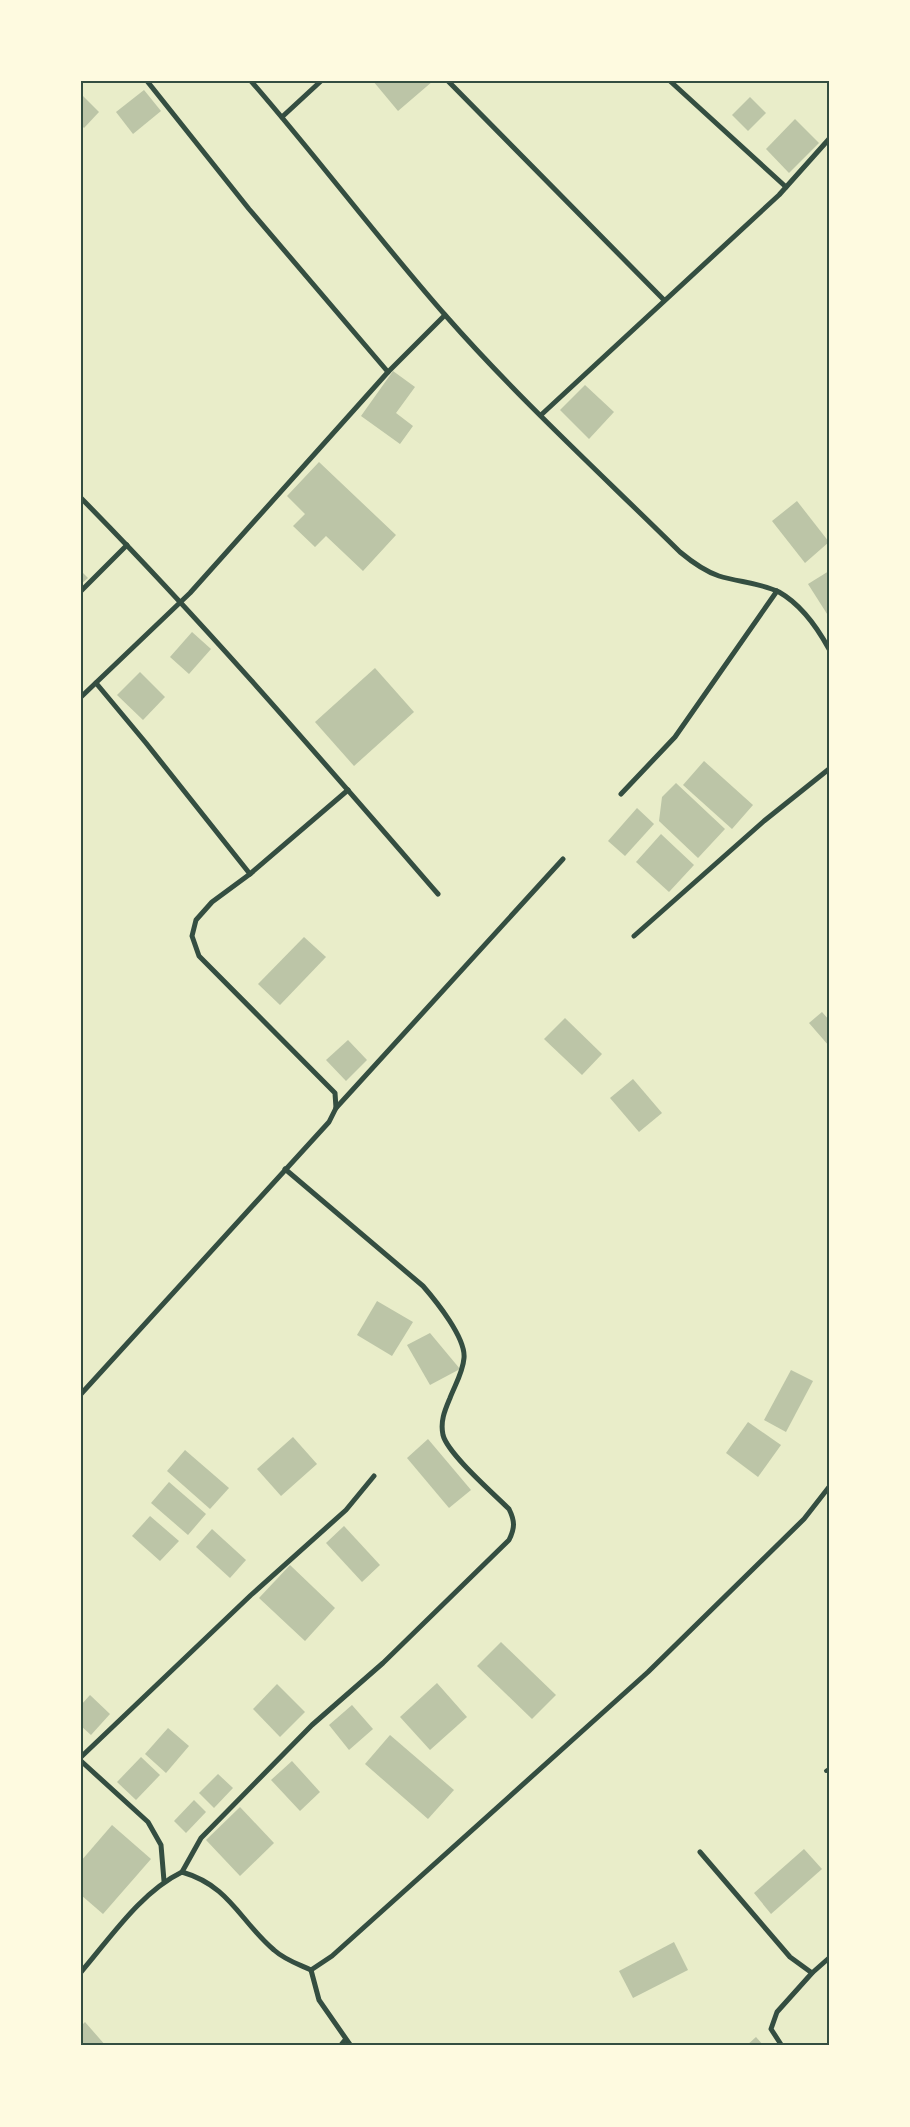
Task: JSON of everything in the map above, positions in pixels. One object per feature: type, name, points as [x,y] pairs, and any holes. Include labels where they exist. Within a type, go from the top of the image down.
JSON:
[{"type":"street","points":[[146,81],[249,209],[388,372]]},
{"type":"street","points":[[251,81],[282,116],[445,315],[502,378],[680,552],[698,566],[718,576],[777,591],[806,614],[829,650]]},
{"type":"street","points":[[282,116],[321,81]]},
{"type":"street","points":[[448,81],[664,300]]},
{"type":"street","points":[[670,81],[786,187]]},
{"type":"street","points":[[541,415],[786,187],[829,139]]},
{"type":"street","points":[[81,697],[180,602],[388,372],[445,315]]},
{"type":"street","points":[[81,498],[180,602],[438,894]]},
{"type":"street","points":[[81,591],[127,545]]},
{"type":"street","points":[[621,794],[675,737],[777,591]]},
{"type":"street","points":[[96,683],[250,874]]},
{"type":"street","points":[[634,936],[764,821],[829,769]]},
{"type":"street","points":[[336,1108],[335,1094],[199,956],[192,936],[196,920],[212,902],[250,874],[348,790]]},
{"type":"street","points":[[81,1394],[329,1122],[336,1108],[563,859]]},
{"type":"street","points":[[81,1972],[128,1917],[164,1881],[182,1872],[200,1838],[312,1725],[383,1663],[451,1597],[509,1540],[514,1531],[515,1520],[509,1508],[449,1448],[443,1435],[442,1416],[461,1373],[465,1357],[461,1344],[438,1304],[422,1286],[286,1169]]},
{"type":"street","points":[[164,1881],[161,1845],[148,1822],[81,1759],[251,1595],[346,1510],[374,1476]]},
{"type":"street","points":[[311,1970],[332,1956],[648,1672],[804,1519],[829,1487]]},
{"type":"street","points":[[700,1852],[790,1957],[812,1973]]},
{"type":"street","points":[[182,1872],[202,1878],[220,1891],[274,1950],[290,1962],[311,1970]]},
{"type":"street","points":[[782,2046],[771,2029],[777,2012],[812,1973],[829,1958]]},
{"type":"street","points":[[311,1970],[319,2000],[351,2046]]},
{"type":"street","points":[[340,2046],[346,2040]]},
{"type":"building","points":[[373,81],[433,81],[398,111]]},
{"type":"building","points":[[144,90],[161,111],[133,134],[116,112]]},
{"type":"building","points":[[81,94],[99,112],[84,128],[81,125]]},
{"type":"building","points":[[750,97],[766,113],[748,131],[732,115]]},
{"type":"building","points":[[795,119],[819,143],[789,173],[766,149]]},
{"type":"building","points":[[393,371],[415,387],[396,413],[413,426],[400,444],[361,416]]},
{"type":"building","points":[[585,385],[614,412],[589,439],[560,410]]},
{"type":"building","points":[[319,462],[396,535],[363,571],[326,536],[315,547],[293,526],[305,514],[287,496]]},
{"type":"building","points":[[797,501],[829,542],[805,563],[772,521]]},
{"type":"building","points":[[81,571],[88,578],[81,584]]},
{"type":"building","points":[[829,571],[829,617],[808,584]]},
{"type":"building","points":[[192,632],[211,649],[189,674],[170,657]]},
{"type":"building","points":[[375,668],[414,712],[354,766],[315,722]]},
{"type":"building","points":[[140,672],[165,697],[143,720],[117,695]]},
{"type":"building","points":[[704,761],[753,805],[732,829],[683,785]]},
{"type":"building","points":[[676,783],[725,829],[698,858],[659,821],[662,797]]},
{"type":"building","points":[[637,808],[654,824],[625,856],[608,841]]},
{"type":"building","points":[[661,834],[694,865],[669,892],[636,862]]},
{"type":"building","points":[[304,937],[326,957],[280,1005],[258,984]]},
{"type":"building","points":[[822,1012],[829,1020],[829,1046],[809,1023]]},
{"type":"building","points":[[565,1018],[602,1054],[582,1075],[544,1039]]},
{"type":"building","points":[[348,1040],[367,1060],[346,1081],[326,1060]]},
{"type":"building","points":[[633,1079],[662,1113],[639,1132],[610,1098]]},
{"type":"building","points":[[377,1301],[413,1322],[392,1356],[357,1335]]},
{"type":"building","points":[[430,1333],[460,1369],[430,1385],[407,1345]]},
{"type":"building","points":[[791,1370],[813,1381],[786,1432],[764,1420]]},
{"type":"building","points":[[748,1422],[781,1445],[758,1477],[726,1453]]},
{"type":"building","points":[[293,1437],[317,1464],[281,1496],[257,1469]]},
{"type":"building","points":[[428,1439],[471,1490],[449,1508],[407,1458]]},
{"type":"building","points":[[185,1450],[229,1488],[210,1509],[167,1471]]},
{"type":"building","points":[[169,1482],[206,1514],[188,1535],[151,1503]]},
{"type":"building","points":[[150,1516],[179,1541],[160,1561],[132,1536]]},
{"type":"building","points":[[344,1526],[380,1565],[362,1582],[326,1543]]},
{"type":"building","points":[[212,1529],[246,1560],[230,1578],[196,1547]]},
{"type":"building","points":[[290,1565],[335,1608],[305,1641],[259,1598]]},
{"type":"building","points":[[501,1642],[556,1695],[532,1719],[477,1666]]},
{"type":"building","points":[[437,1683],[467,1717],[430,1750],[400,1717]]},
{"type":"building","points":[[277,1684],[305,1712],[280,1737],[253,1709]]},
{"type":"building","points":[[90,1695],[110,1714],[91,1735],[81,1726],[81,1705]]},
{"type":"building","points":[[352,1705],[373,1729],[349,1750],[329,1725]]},
{"type":"building","points":[[168,1728],[189,1746],[166,1773],[145,1754]]},
{"type":"building","points":[[390,1735],[454,1790],[428,1819],[365,1764]]},
{"type":"building","points":[[141,1757],[160,1775],[136,1800],[117,1782]]},
{"type":"building","points":[[292,1761],[320,1792],[300,1811],[271,1780]]},
{"type":"building","points":[[218,1774],[233,1788],[214,1808],[199,1793]]},
{"type":"building","points":[[194,1800],[206,1812],[186,1833],[174,1821]]},
{"type":"building","points":[[240,1807],[274,1843],[240,1876],[206,1840]]},
{"type":"building","points":[[112,1825],[151,1859],[103,1914],[81,1895],[81,1861]]},
{"type":"building","points":[[804,1849],[822,1869],[771,1914],[754,1893]]},
{"type":"building","points":[[674,1942],[688,1970],[633,1998],[619,1971]]},
{"type":"building","points":[[85,2022],[106,2046],[81,2046],[81,2026]]},
{"type":"building","points":[[756,2037],[764,2046],[746,2046]]}]
